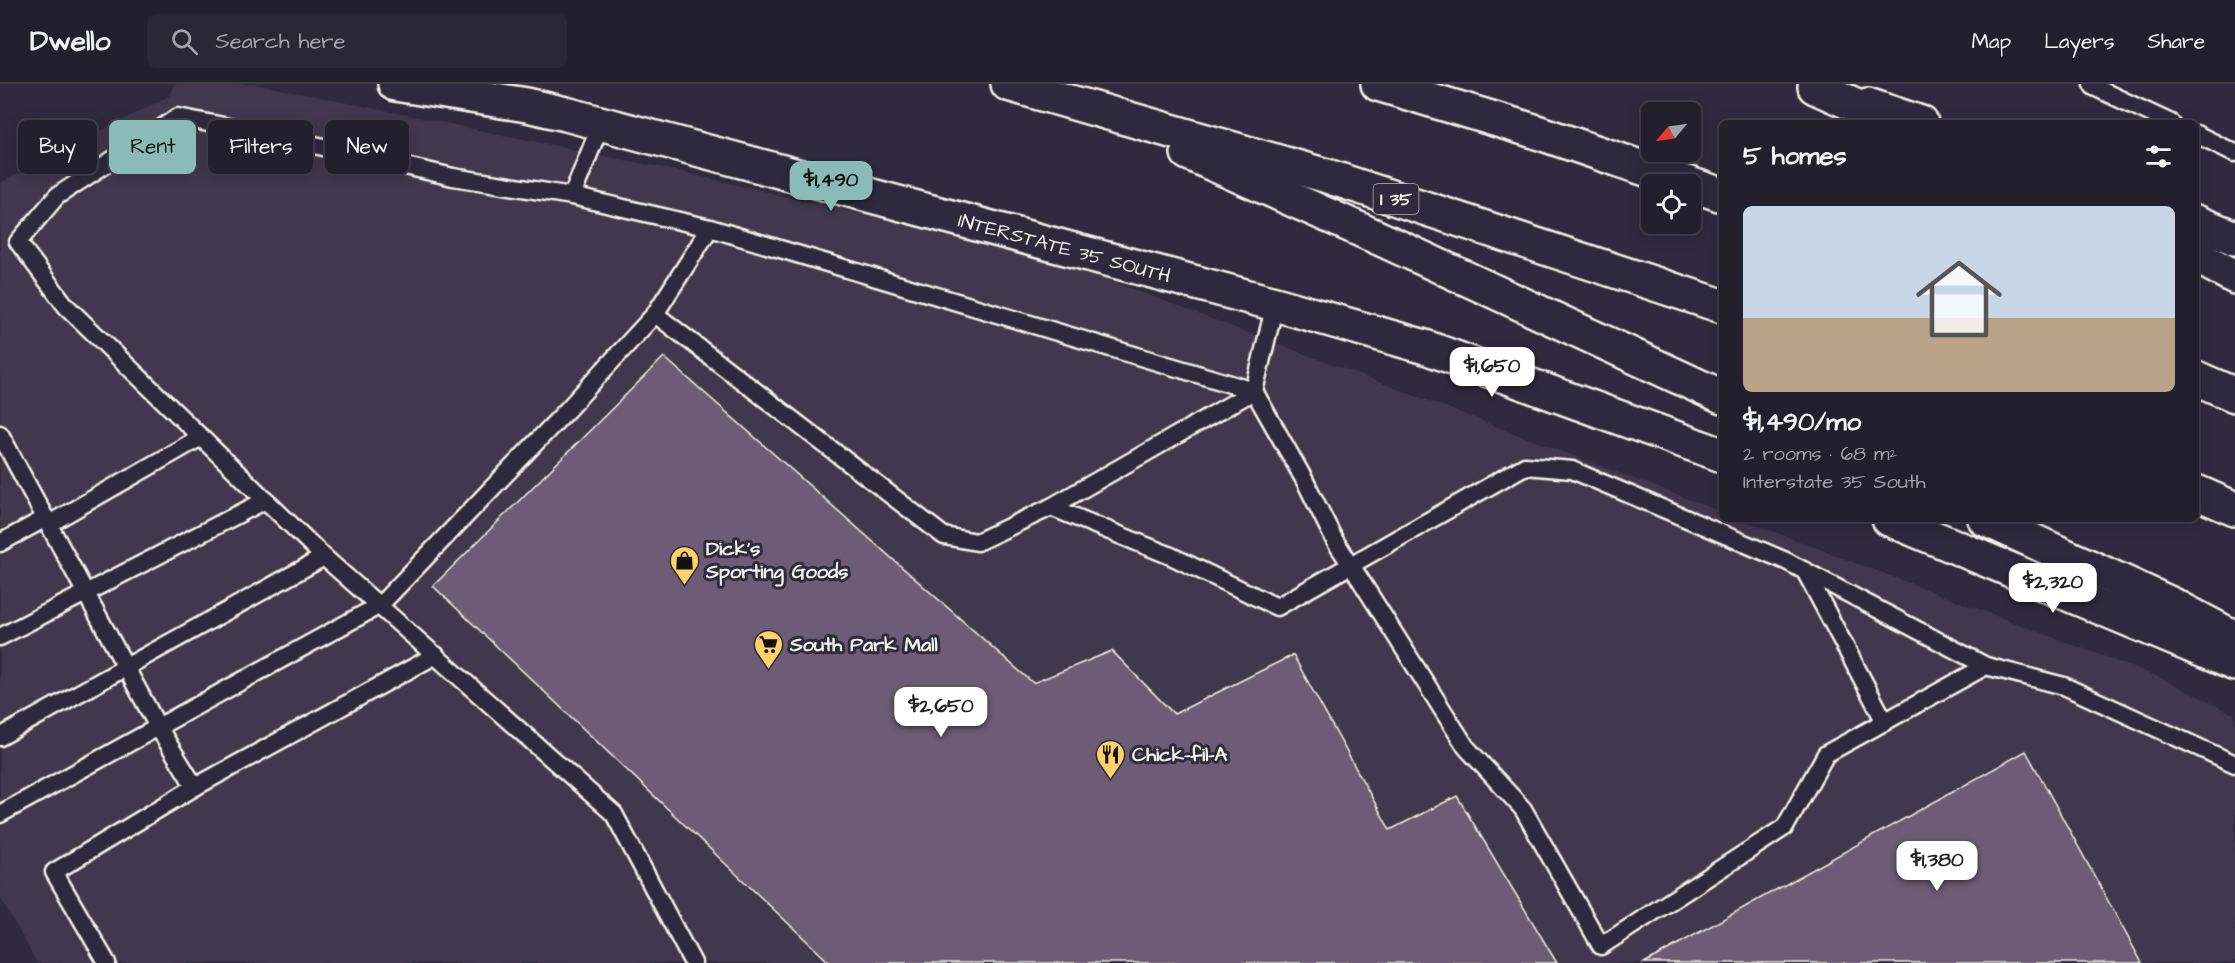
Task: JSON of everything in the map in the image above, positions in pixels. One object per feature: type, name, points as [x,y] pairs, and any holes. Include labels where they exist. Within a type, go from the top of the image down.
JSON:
[{"type":"main road","name":"INTERSTATE 35 SOUTH","points":[[396,84],[527,105],[1275,304],[1425,347],[1719,454]]},
{"type":"main road","name":"I 35","points":[[1008,84],[1327,176],[1719,305]]},
{"type":"main road","points":[[1378,84],[1534,131],[1719,194]]},
{"type":"main road","points":[[1810,86],[1888,120]]},
{"type":"main road","points":[[1810,86],[1912,120]]},
{"type":"main road","points":[[1068,100],[1382,239],[1719,396]]},
{"type":"main road","points":[[2199,223],[2235,238]]},
{"type":"main road","points":[[2199,258],[2235,277]]},
{"type":"main road","points":[[2199,379],[2235,395]]},
{"type":"main road","points":[[2199,493],[2235,509]]},
{"type":"main road","points":[[1896,522],[2235,664]]},
{"type":"main road","points":[[1992,522],[2173,605],[2235,638]]},
{"type":"lane","points":[[2092,84],[2165,120]]},
{"type":"lane","points":[[693,963],[614,814],[324,557],[66,306],[18,242],[57,196],[178,117],[293,140],[453,177],[572,196],[710,228],[1254,391]]},
{"type":"lane","points":[[572,196],[601,124]]},
{"type":"lane","points":[[2199,135],[2235,153]]},
{"type":"lane","points":[[0,814],[380,605],[560,418],[655,314],[710,228]]},
{"type":"lane","points":[[1275,304],[1254,391],[1335,541],[1466,747],[1523,809],[1600,946],[1785,827],[1826,754],[1986,666]]},
{"type":"lane","points":[[655,314],[944,536],[977,542],[1051,507],[1254,391]]},
{"type":"lane","points":[[0,434],[158,727],[195,788]]},
{"type":"lane","points":[[0,543],[47,521],[201,437]]},
{"type":"lane","points":[[1051,507],[1171,556],[1277,607],[1525,466],[1572,470],[1804,571],[1986,666],[2064,687],[2235,764]]},
{"type":"lane","points":[[0,637],[266,500]]},
{"type":"lane","points":[[0,737],[324,557]]},
{"type":"lane","points":[[1804,571],[1885,722]]},
{"type":"lane","points":[[107,963],[54,872],[195,788],[436,655]]},
{"type":"shaded area","points":[[174,84],[255,84],[664,168],[1048,257],[1719,511],[1719,522],[1748,522],[2161,678],[2235,715],[2235,963],[37,963],[0,897],[0,183],[18,174],[97,174],[97,133],[109,127],[109,174],[196,174],[196,120],[122,120],[171,95]]},
{"type":"building","name":"South Park Mall","points":[[664,357],[1033,683],[1112,651],[1174,714],[1293,655],[1390,830],[1457,796],[1557,963],[830,963],[433,586]]},
{"type":"building","points":[[2026,751],[2142,963],[1644,963]]},
{"type":"place","name":"Dick's Sporting Goods","points":[[685,586]]},
{"type":"place","name":"South Park Mall","points":[[769,670]]},
{"type":"place","name":"Chick-fil-A","points":[[1111,780]]}]
